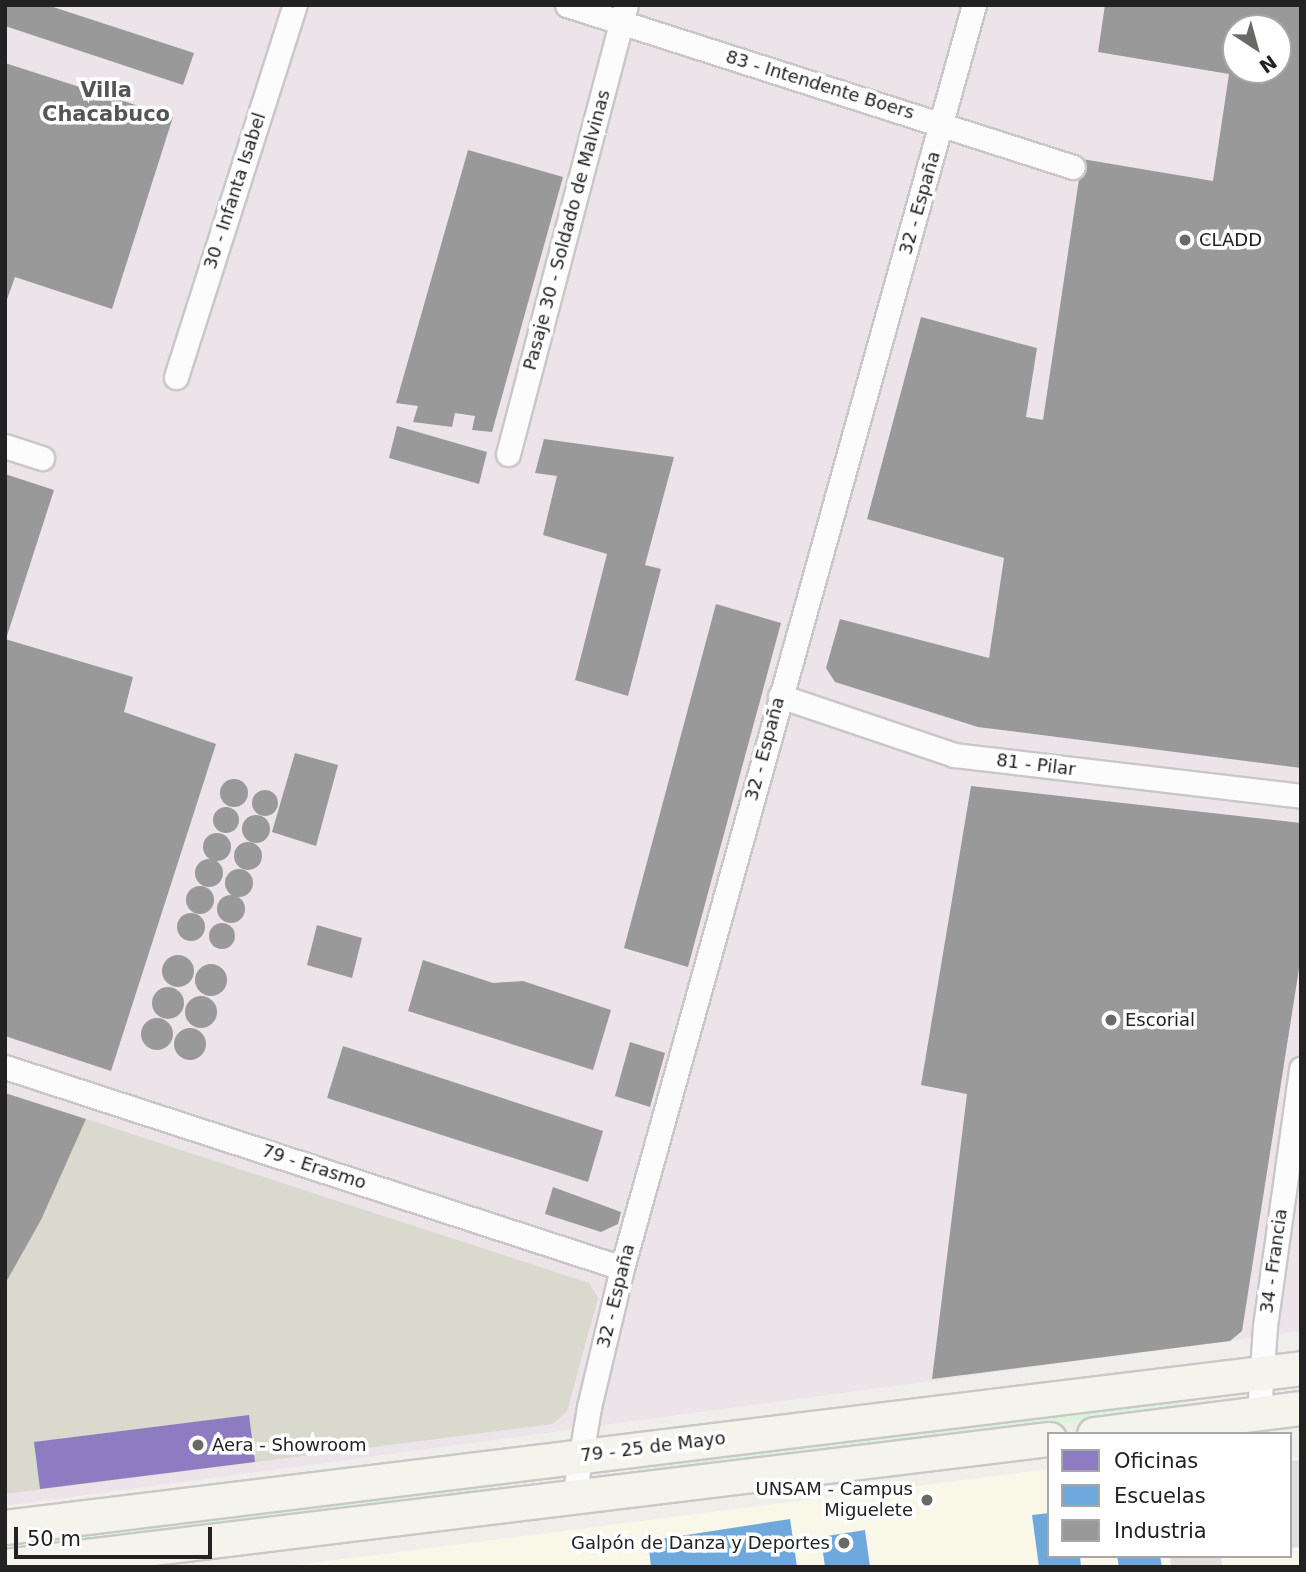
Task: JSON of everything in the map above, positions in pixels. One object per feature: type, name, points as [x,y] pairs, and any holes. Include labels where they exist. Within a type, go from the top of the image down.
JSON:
[{"type":"main road","name":"79 - 25 de Mayo","points":[[5,1527],[1301,1368]]},
{"type":"main road","points":[[1109,1432],[1301,1408]]},
{"type":"main road","points":[[5,1566],[1047,1439]]},
{"type":"street","name":"30 - Infanta Isabel","points":[[176,377],[295,5]]},
{"type":"street","name":"83 - Intendente Boers","points":[[566,5],[624,14],[1073,167]]},
{"type":"street","name":"32 - España","points":[[574,1496],[589,1407],[622,1268],[974,5]]},
{"type":"street","name":"Pasaje 30 - Soldado de Malvinas","points":[[508,454],[624,14]]},
{"type":"street","points":[[5,446],[42,458]]},
{"type":"street","name":"81 - Pilar","points":[[780,696],[954,755],[1301,796]]},
{"type":"street","name":"79 - Erasmo","points":[[5,1067],[622,1268]]},
{"type":"street","name":"34 - Francia","points":[[1259,1412],[1261,1372],[1301,1069]]},
{"type":"shaded area","points":[[5,5],[1301,5],[1301,1331],[5,1506]]},
{"type":"shaded area","points":[[86,1119],[589,1283],[598,1298],[567,1411],[553,1424],[5,1494],[5,1284],[41,1220]]},
{"type":"shaded area","name":"UNSAM - Campus Miguelete","points":[[1301,1457],[1301,1567],[281,1567],[1047,1469],[1047,1558],[1292,1558],[1292,1458]]},
{"type":"shaded area","points":[[1301,1460],[1301,1547],[1292,1548],[1292,1461]]},
{"type":"shaded area","points":[[1170,1558],[1221,1558],[1222,1567],[1171,1567]]},
{"type":"green space","points":[[1181,1399],[1182,1408],[1049,1425],[640,1472],[638,1464]]},
{"type":"green space","points":[[505,1482],[506,1488],[48,1545],[47,1539]]},
{"type":"building: Oficinas","points":[[249,1415],[255,1462],[40,1489],[34,1442]]},
{"type":"building: Escuelas","points":[[1047,1513],[1047,1558],[1080,1558],[1081,1567],[1039,1567],[1032,1515]]},
{"type":"building: Escuelas","points":[[790,1519],[797,1567],[651,1567],[648,1541]]},
{"type":"building: Escuelas","name":"Galpón de Danza y Deportes","points":[[865,1530],[870,1567],[825,1567],[821,1537]]},
{"type":"building: Escuelas","points":[[1117,1558],[1160,1558],[1162,1567],[1119,1567]]},
{"type":"building: Industria","points":[[5,5],[47,5],[194,53],[183,85],[5,26]]},
{"type":"building: Industria","points":[[1105,5],[1301,5],[1301,768],[978,727],[835,682],[826,668],[840,619],[989,658],[1004,558],[867,519],[921,317],[1037,348],[1026,417],[1043,420],[1082,159],[1213,181],[1228,84],[1292,84],[1292,14],[1222,14],[1222,73],[1098,52]]},
{"type":"building: Industria","points":[[5,63],[173,117],[112,309],[15,277],[5,305]]},
{"type":"building: Industria","points":[[468,150],[563,177],[492,432],[472,430],[475,416],[455,413],[452,427],[413,422],[418,406],[396,403]]},
{"type":"building: Industria","points":[[397,426],[487,452],[479,484],[389,458]]},
{"type":"building: Industria","points":[[544,439],[674,457],[645,565],[661,569],[628,696],[575,680],[607,554],[543,535],[557,476],[535,473]]},
{"type":"building: Industria","points":[[5,474],[54,490],[6,639],[5,639]]},
{"type":"building: Industria","points":[[716,604],[781,623],[688,967],[624,948]]},
{"type":"building: Industria","points":[[5,639],[133,677],[124,712],[216,744],[111,1071],[5,1036]]},
{"type":"building: Industria","points":[[295,753],[338,765],[316,846],[272,832]]},
{"type":"building: Industria","points":[[234,779],[244,783],[248,793],[244,803],[234,807],[224,803],[220,793],[224,783]]},
{"type":"building: Industria","name":"Escorial","points":[[971,786],[1301,823],[1301,956],[1242,1331],[1230,1341],[932,1379],[967,1094],[921,1085]]},
{"type":"building: Industria","points":[[265,790],[275,793],[278,803],[275,813],[265,816],[255,813],[252,803],[255,793]]},
{"type":"building: Industria","points":[[226,807],[236,810],[239,820],[236,830],[226,833],[216,830],[213,820],[216,810]]},
{"type":"building: Industria","points":[[256,815],[266,819],[270,829],[266,839],[256,843],[246,839],[242,829],[246,819]]},
{"type":"building: Industria","points":[[217,833],[227,837],[231,847],[227,857],[217,861],[207,857],[203,847],[207,837]]},
{"type":"building: Industria","points":[[248,842],[258,846],[262,856],[258,866],[248,870],[238,866],[234,856],[238,846]]},
{"type":"building: Industria","points":[[209,859],[219,863],[223,873],[219,883],[209,887],[199,883],[195,873],[199,863]]},
{"type":"building: Industria","points":[[239,869],[249,873],[253,883],[249,893],[239,897],[229,893],[225,883],[229,873]]},
{"type":"building: Industria","points":[[200,886],[210,890],[214,900],[210,910],[200,914],[190,910],[186,900],[190,890]]},
{"type":"building: Industria","points":[[231,895],[241,899],[245,909],[241,919],[231,923],[221,919],[217,909],[221,899]]},
{"type":"building: Industria","points":[[191,913],[201,917],[205,927],[201,937],[191,941],[181,937],[177,927],[181,917]]},
{"type":"building: Industria","points":[[222,923],[232,926],[235,936],[232,946],[222,949],[212,946],[209,936],[212,926]]},
{"type":"building: Industria","points":[[317,925],[362,938],[352,978],[307,965]]},
{"type":"building: Industria","points":[[178,955],[190,959],[194,971],[190,983],[178,987],[166,983],[162,971],[166,959]]},
{"type":"building: Industria","points":[[423,960],[493,983],[523,981],[611,1010],[593,1070],[408,1011]]},
{"type":"building: Industria","points":[[211,964],[223,968],[227,980],[223,992],[211,996],[199,992],[195,980],[199,968]]},
{"type":"building: Industria","points":[[168,987],[180,991],[184,1003],[180,1015],[168,1019],[156,1015],[152,1003],[156,991]]},
{"type":"building: Industria","points":[[201,996],[213,1000],[217,1012],[213,1024],[201,1028],[189,1024],[185,1012],[189,1000]]},
{"type":"building: Industria","points":[[157,1018],[169,1022],[173,1034],[169,1046],[157,1050],[145,1046],[141,1034],[145,1022]]},
{"type":"building: Industria","points":[[190,1028],[202,1032],[206,1044],[202,1056],[190,1060],[178,1056],[174,1044],[178,1032]]},
{"type":"building: Industria","points":[[630,1042],[665,1053],[650,1107],[615,1096]]},
{"type":"building: Industria","points":[[343,1046],[603,1131],[588,1182],[327,1098]]},
{"type":"building: Industria","points":[[5,1093],[86,1119],[41,1220],[5,1284]]},
{"type":"building: Industria","points":[[553,1187],[621,1212],[618,1224],[601,1232],[545,1214]]},
{"type":"place","name":"CLADD","points":[[1185,240]]},
{"type":"place","name":"Escorial","points":[[1111,1020]]},
{"type":"place","name":"Aera - Showroom","points":[[198,1445]]},
{"type":"place","name":"UNSAM - Campus Miguelete","points":[[927,1500]]},
{"type":"place","name":"Galpón de Danza y Deportes","points":[[844,1543]]},
{"type":"district","name":"Villa Chacabuco","points":[[106,102]]}]
